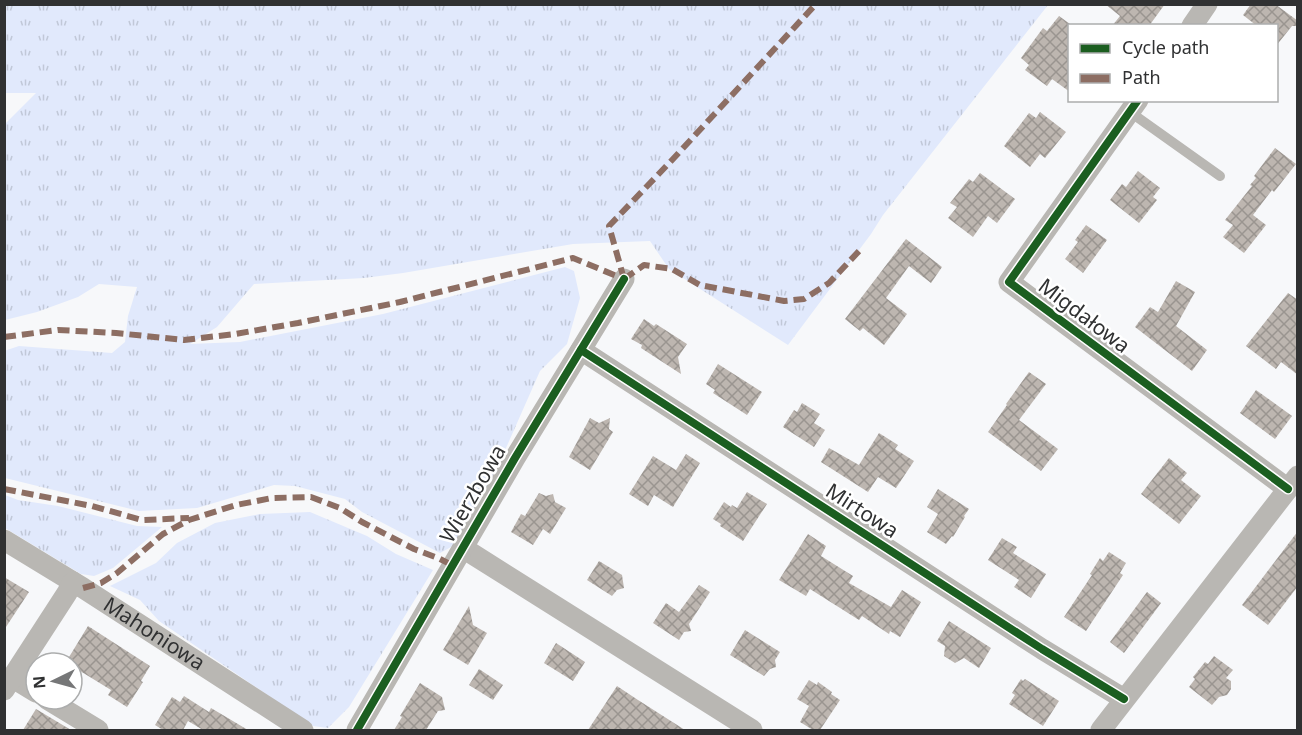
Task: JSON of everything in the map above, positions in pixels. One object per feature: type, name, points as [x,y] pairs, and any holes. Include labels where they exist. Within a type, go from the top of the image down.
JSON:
[{"type":"street","points":[[1193,24],[1207,4]]},
{"type":"street","name":"Migdałowa","points":[[1134,106],[1009,282],[1293,483]]},
{"type":"street","name":"Wierzbowa","points":[[357,730],[462,548],[624,279]]},
{"type":"street","name":"Mirtowa","points":[[581,350],[1042,649],[1124,699]]},
{"type":"street","points":[[1101,730],[1293,483]]},
{"type":"street","name":"Mahoniowa","points":[[4,540],[303,730]]},
{"type":"street","points":[[462,548],[752,730]]},
{"type":"street","points":[[24,689],[7,684],[73,582]]},
{"type":"street","points":[[67,711],[98,730]]},
{"type":"lane","points":[[1134,106],[1220,176]]},
{"type":"green space","points":[[5,5],[1048,5],[883,215],[788,345],[669,269],[650,241],[573,244],[364,278],[254,284],[217,327],[190,344],[240,342],[383,314],[565,267],[574,271],[580,298],[567,344],[540,371],[491,482],[453,546],[440,553],[362,512],[345,499],[295,486],[274,485],[197,508],[139,511],[5,478],[4,351],[19,346],[112,353],[125,342],[128,316],[137,287],[99,284],[78,297],[37,312],[5,320],[5,124],[36,93],[5,93]]},
{"type":"green space","points":[[5,495],[18,500],[58,506],[137,526],[162,527],[113,568],[94,576],[81,574],[5,528]]},
{"type":"green space","points":[[310,512],[367,536],[396,554],[433,570],[349,707],[328,728],[313,726],[159,621],[140,600],[110,586],[156,563],[177,543],[215,523],[260,514]]},
{"type":"building","points":[[1105,4],[1165,4],[1150,24],[1114,24],[1120,16]]},
{"type":"building","points":[[1251,4],[1275,4],[1298,21],[1298,26],[1292,26],[1278,44],[1278,24],[1254,24],[1243,15]]},
{"type":"building","points":[[1059,16],[1070,24],[1068,24],[1068,91],[1052,79],[1047,86],[1025,70],[1029,65],[1021,58],[1043,28],[1047,31]]},
{"type":"building","points":[[1040,112],[1066,132],[1045,158],[1040,154],[1030,167],[1004,146],[1029,113],[1036,118]]},
{"type":"building","points":[[1275,148],[1296,164],[1253,215],[1266,225],[1244,253],[1223,237],[1233,225],[1225,220],[1252,186],[1250,185],[1256,178],[1254,176]]},
{"type":"building","points":[[1138,171],[1160,188],[1153,197],[1157,200],[1139,223],[1110,200],[1122,184],[1126,187]]},
{"type":"building","points":[[980,173],[1015,199],[997,223],[988,216],[973,237],[948,218],[957,207],[950,203],[969,179],[973,182]]},
{"type":"building","points":[[1086,225],[1107,240],[1083,273],[1065,259],[1078,242],[1075,240]]},
{"type":"building","points":[[906,239],[942,267],[931,283],[909,266],[886,298],[907,314],[884,345],[863,328],[860,331],[845,319]]},
{"type":"building","points":[[1176,281],[1195,292],[1176,326],[1207,350],[1192,371],[1135,327],[1150,307],[1158,312]]},
{"type":"building","points":[[1288,293],[1298,300],[1298,375],[1281,362],[1276,369],[1246,346]]},
{"type":"building","points":[[644,319],[687,344],[678,357],[681,374],[631,339]]},
{"type":"building","points":[[718,364],[762,392],[747,415],[713,393],[715,390],[706,384]]},
{"type":"building","points":[[1029,372],[1046,384],[1019,420],[1058,449],[1041,471],[988,432]]},
{"type":"building","points":[[1256,390],[1292,416],[1275,439],[1240,413]]},
{"type":"building","points":[[802,403],[820,414],[814,423],[825,430],[814,447],[783,427],[794,410],[797,412]]},
{"type":"building","points":[[590,418],[599,423],[610,418],[609,429],[613,432],[590,470],[569,457]]},
{"type":"building","points":[[879,433],[898,445],[895,449],[914,461],[896,488],[878,477],[868,492],[821,462],[829,448],[859,465]]},
{"type":"building","points":[[686,454],[700,463],[673,507],[654,495],[648,506],[629,494],[653,456],[676,470]]},
{"type":"building","points":[[1169,458],[1187,473],[1181,480],[1201,496],[1179,524],[1141,494]]},
{"type":"building","points":[[938,489],[969,509],[953,537],[946,544],[927,532],[938,514],[927,507]]},
{"type":"building","points":[[747,492],[767,504],[743,541],[713,519],[724,502],[737,508]]},
{"type":"building","points":[[539,493],[546,496],[553,494],[555,502],[566,508],[550,534],[543,529],[533,545],[511,532],[521,514],[525,516]]},
{"type":"building","points":[[1298,531],[1298,586],[1268,625],[1242,605]]},
{"type":"building","points":[[808,534],[826,546],[821,556],[853,576],[849,583],[891,607],[902,590],[921,602],[900,637],[890,631],[889,634],[862,616],[859,620],[810,589],[806,596],[779,580]]},
{"type":"building","points":[[1002,538],[1017,547],[1013,553],[1046,574],[1031,598],[1014,587],[1019,580],[988,560]]},
{"type":"building","points":[[1109,552],[1126,563],[1120,573],[1123,575],[1086,631],[1064,617],[1092,575],[1090,574],[1100,558],[1103,561]]},
{"type":"building","points":[[599,561],[622,575],[624,588],[617,590],[612,596],[587,580]]},
{"type":"building","points":[[4,577],[29,592],[4,630]]},
{"type":"building","points":[[699,585],[710,592],[689,624],[691,631],[684,632],[679,640],[653,623],[666,603],[679,612]]},
{"type":"building","points":[[1147,592],[1161,603],[1124,653],[1110,642]]},
{"type":"building","points":[[469,606],[473,625],[487,633],[468,665],[443,650]]},
{"type":"building","points":[[949,621],[991,648],[979,668],[964,658],[955,663],[944,656],[945,646],[937,641]]},
{"type":"building","points":[[88,626],[150,666],[127,707],[108,695],[111,690],[84,673],[84,651],[73,651]]},
{"type":"building","points":[[745,630],[780,652],[775,660],[776,667],[770,669],[764,676],[730,655]]},
{"type":"building","points":[[556,643],[585,662],[573,681],[544,663]]},
{"type":"building","points":[[1214,656],[1233,670],[1226,678],[1231,681],[1231,689],[1227,695],[1219,697],[1212,705],[1189,687],[1195,679],[1193,677],[1205,662],[1208,664]]},
{"type":"building","points":[[479,669],[503,685],[493,700],[469,685]]},
{"type":"building","points":[[1021,679],[1023,681],[1025,679],[1059,701],[1043,726],[1009,704],[1015,695],[1012,693]]},
{"type":"building","points":[[809,680],[817,685],[818,682],[840,700],[820,730],[813,730],[800,722],[809,706],[797,699]]},
{"type":"building","points":[[420,683],[442,697],[445,710],[438,711],[426,730],[394,730],[402,717],[400,716]]},
{"type":"building","points":[[617,686],[638,700],[685,730],[588,730]]},
{"type":"building","points":[[184,696],[209,712],[211,708],[248,730],[203,730],[188,721],[183,730],[163,730],[155,725],[172,697],[180,702]]},
{"type":"building","points":[[35,711],[39,711],[71,730],[23,730]]},
{"type":"marked path","points":[[624,279],[609,226],[816,4]]},
{"type":"marked path","points":[[624,279],[644,265],[672,269],[700,285],[784,301],[804,299],[829,283],[860,250]]},
{"type":"marked path","points":[[4,337],[58,330],[184,340],[235,334],[400,302],[573,258],[624,279]]},
{"type":"marked path","points":[[4,489],[92,506],[142,520],[189,518]]},
{"type":"marked path","points":[[83,588],[101,583],[117,573],[163,534],[189,520],[236,505],[272,498],[311,497],[340,508],[414,549],[452,565]]},
{"type":"cycle path","points":[[1137,102],[1009,282],[1288,489]]},
{"type":"cycle path","points":[[357,730],[515,458],[624,279]]},
{"type":"cycle path","points":[[581,350],[1042,649],[1124,699]]}]
